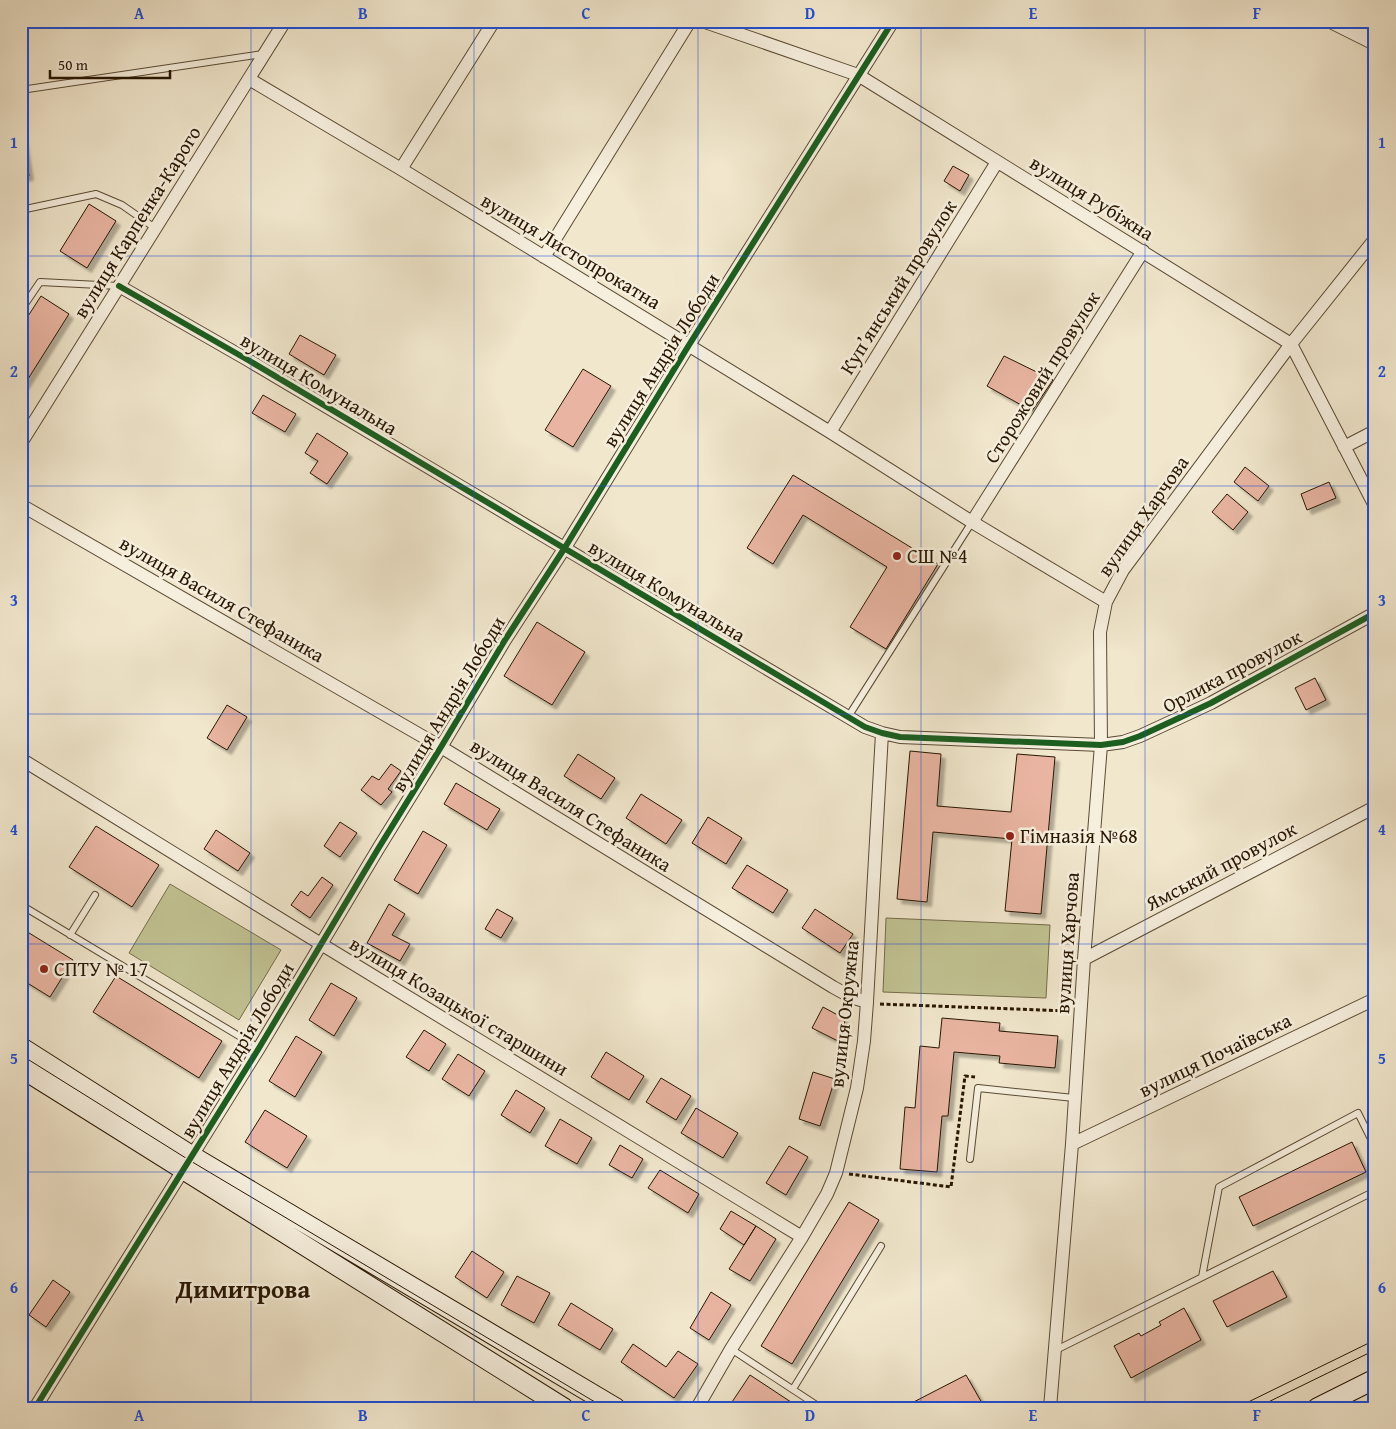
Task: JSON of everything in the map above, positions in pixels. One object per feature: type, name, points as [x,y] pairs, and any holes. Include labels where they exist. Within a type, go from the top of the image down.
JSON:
[{"type":"main road","points":[[21,1047],[188,1162],[564,1408]]},
{"type":"main road","points":[[21,1068],[616,1408]]},
{"type":"main road","points":[[1317,1408],[1375,1379]]},
{"type":"street","name":"вулиця Карпенка-Карого","points":[[21,443],[285,21]]},
{"type":"street","points":[[401,169],[494,21]]},
{"type":"street","points":[[544,257],[690,21]]},
{"type":"street","name":"вулиця Рубіжна","points":[[702,21],[858,75],[1291,344]]},
{"type":"street","name":"вулиця Андрія Лободи","points":[[36,1408],[259,1048],[378,849],[442,748],[505,640],[564,549],[892,21]]},
{"type":"street","points":[[1333,21],[1375,42]]},
{"type":"street","name":"вулиця Листопрокатна","points":[[249,80],[401,169],[830,432],[972,522],[1106,602]]},
{"type":"street","name":"Куп’янський провулок","points":[[830,432],[998,162]]},
{"type":"street","name":"вулиця Харчова","points":[[1050,1408],[1072,1144],[1101,745],[1100,632],[1106,602],[1124,570],[1291,344],[1375,239]]},
{"type":"street","name":"Сторожовий провулок","points":[[972,522],[1143,251]]},
{"type":"street","name":"вулиця Комунальна","points":[[119,286],[248,360],[865,727],[900,737],[1101,745]]},
{"type":"street","points":[[1291,344],[1375,506]]},
{"type":"street","points":[[1344,446],[1375,431]]},
{"type":"street","name":"вулиця Василя Стефаника","points":[[21,505],[442,748],[833,988],[867,1002]]},
{"type":"street","name":"Орлика провулок","points":[[1101,745],[1123,742],[1179,718],[1375,613]]},
{"type":"street","name":"вулиця Окружна","points":[[696,1408],[730,1350],[802,1237],[827,1194],[836,1173],[857,1088],[864,1040],[882,733]]},
{"type":"street","name":"вулиця Козацької старшини","points":[[21,759],[802,1237]]},
{"type":"street","name":"Ямський провулок","points":[[1084,959],[1375,807]]},
{"type":"street","name":"вулиця Почаївська","points":[[1072,1144],[1375,999]]},
{"type":"lane","points":[[21,90],[264,54]]},
{"type":"lane","points":[[21,210],[96,194],[122,205],[156,228]]},
{"type":"lane","points":[[21,310],[40,282],[119,286]]},
{"type":"lane","points":[[848,718],[972,522]]},
{"type":"lane","points":[[70,935],[95,895]]},
{"type":"lane","points":[[21,906],[259,1048]]},
{"type":"lane","points":[[970,1158],[978,1088],[1074,1098]]},
{"type":"lane","points":[[1202,1277],[1219,1188],[1358,1113],[1375,1146]]},
{"type":"lane","points":[[1055,1350],[1375,1191]]},
{"type":"lane","points":[[792,1390],[882,1246]]},
{"type":"lane","points":[[730,1350],[821,1408]]},
{"type":"path","points":[[867,1002],[888,1006],[1081,1011]]},
{"type":"path","points":[[836,1173],[951,1187],[965,1076],[983,1078]]},
{"type":"path","points":[[1370,1408],[1375,1405]]},
{"type":"green space","points":[[170,884],[281,950],[239,1020],[129,953]]},
{"type":"green space","points":[[886,918],[1050,925],[1046,998],[883,992]]},
{"type":"building","points":[[21,126],[29,176],[21,177]]},
{"type":"building","points":[[953,166],[969,175],[960,191],[944,181]]},
{"type":"building","points":[[89,204],[116,221],[87,268],[60,251]]},
{"type":"building","points":[[41,296],[69,314],[21,390],[21,327]]},
{"type":"building","points":[[300,335],[336,355],[324,375],[289,354]]},
{"type":"building","points":[[1004,356],[1053,380],[1032,411],[987,386]]},
{"type":"building","points":[[583,369],[611,386],[573,447],[545,430]]},
{"type":"building","points":[[263,395],[296,414],[285,432],[252,413]]},
{"type":"building","points":[[317,433],[348,453],[327,484],[310,473],[318,461],[305,453]]},
{"type":"building","points":[[1245,467],[1269,486],[1258,501],[1234,482]]},
{"type":"building","name":"СШ №4","points":[[793,475],[938,564],[886,649],[850,627],[887,567],[803,515],[773,564],[747,548]]},
{"type":"building","points":[[1329,482],[1336,498],[1307,510],[1301,494]]},
{"type":"building","points":[[1227,494],[1248,512],[1233,530],[1212,512]]},
{"type":"building","points":[[537,622],[585,652],[552,705],[504,676]]},
{"type":"building","points":[[1315,678],[1326,700],[1306,710],[1295,688]]},
{"type":"building","points":[[227,705],[247,717],[227,750],[207,738]]},
{"type":"building","name":"Гімназія №68","points":[[910,751],[941,754],[937,806],[1011,812],[1017,754],[1055,757],[1041,914],[1005,911],[1012,839],[933,832],[927,902],[897,899]]},
{"type":"building","points":[[578,754],[615,778],[601,799],[564,776]]},
{"type":"building","points":[[391,764],[401,771],[388,789],[392,792],[381,805],[361,790],[372,776],[379,780]]},
{"type":"building","points":[[456,783],[500,809],[487,830],[444,804]]},
{"type":"building","points":[[641,794],[682,820],[666,844],[626,818]]},
{"type":"building","points":[[708,817],[742,838],[726,864],[692,843]]},
{"type":"building","points":[[340,822],[357,833],[340,857],[324,846]]},
{"type":"building","points":[[96,826],[159,865],[132,907],[69,867]]},
{"type":"building","points":[[216,830],[250,853],[238,871],[204,849]]},
{"type":"building","points":[[423,831],[447,845],[418,894],[394,880]]},
{"type":"building","points":[[747,865],[788,890],[773,913],[732,888]]},
{"type":"building","points":[[322,877],[333,885],[310,918],[291,905],[301,891],[308,896]]},
{"type":"building","points":[[389,904],[405,914],[392,935],[410,944],[400,961],[367,943]]},
{"type":"building","points":[[497,909],[513,918],[501,938],[485,929]]},
{"type":"building","points":[[815,909],[853,934],[840,953],[802,928]]},
{"type":"building","name":"СПТУ № 17","points":[[21,928],[73,960],[50,997],[21,979]]},
{"type":"building","points":[[116,976],[222,1041],[199,1078],[93,1012]]},
{"type":"building","points":[[331,983],[357,998],[334,1036],[309,1020]]},
{"type":"building","points":[[823,1007],[845,1019],[842,1043],[812,1028]]},
{"type":"building","points":[[942,1018],[1000,1023],[999,1031],[1058,1036],[1055,1068],[999,1063],[1000,1056],[954,1052],[948,1116],[942,1116],[937,1172],[900,1169],[905,1107],[915,1108],[920,1046],[939,1048]]},
{"type":"building","points":[[424,1030],[446,1044],[429,1071],[406,1057]]},
{"type":"building","points":[[296,1036],[322,1052],[295,1097],[269,1081]]},
{"type":"building","points":[[606,1052],[644,1076],[629,1100],[591,1077]]},
{"type":"building","points":[[458,1054],[485,1071],[469,1096],[442,1079]]},
{"type":"building","points":[[813,1072],[835,1079],[820,1126],[799,1119]]},
{"type":"building","points":[[661,1078],[691,1096],[676,1120],[646,1102]]},
{"type":"building","points":[[516,1090],[545,1108],[530,1133],[501,1115]]},
{"type":"building","points":[[696,1108],[738,1133],[723,1158],[681,1133]]},
{"type":"building","points":[[265,1110],[307,1136],[287,1168],[245,1142]]},
{"type":"building","points":[[560,1119],[592,1138],[577,1164],[545,1146]]},
{"type":"building","points":[[1352,1142],[1366,1172],[1253,1226],[1239,1197]]},
{"type":"building","points":[[620,1145],[643,1159],[632,1178],[609,1165]]},
{"type":"building","points":[[789,1146],[808,1157],[786,1195],[766,1183]]},
{"type":"building","points":[[660,1170],[699,1194],[688,1213],[648,1188]]},
{"type":"building","points":[[849,1202],[879,1220],[792,1364],[761,1346]]},
{"type":"building","points":[[731,1211],[756,1226],[744,1245],[720,1229]]},
{"type":"building","points":[[756,1226],[776,1239],[750,1281],[729,1269]]},
{"type":"building","points":[[472,1251],[504,1272],[487,1298],[455,1277]]},
{"type":"building","points":[[1273,1271],[1287,1297],[1227,1327],[1213,1301]]},
{"type":"building","points":[[517,1276],[550,1293],[534,1323],[501,1305]]},
{"type":"building","points":[[53,1280],[70,1292],[46,1327],[29,1315]]},
{"type":"building","points":[[711,1292],[731,1305],[709,1340],[690,1328]]},
{"type":"building","points":[[571,1303],[613,1329],[600,1350],[558,1325]]},
{"type":"building","points":[[1184,1308],[1201,1340],[1131,1378],[1114,1346],[1139,1333],[1141,1336],[1161,1325],[1159,1322]]},
{"type":"building","points":[[633,1344],[666,1367],[678,1351],[698,1364],[674,1398],[621,1362]]},
{"type":"building","points":[[750,1375],[800,1408],[728,1408]]},
{"type":"building","points":[[966,1375],[982,1403],[972,1408],[902,1408]]},
{"type":"tram line","points":[[21,1055],[189,1160],[605,1408]]},
{"type":"tram line","points":[[1236,1408],[1375,1340]]},
{"type":"tram line","points":[[1256,1408],[1375,1350]]},
{"type":"cycle path","points":[[35,1408],[259,1048],[505,640],[564,549],[689,345],[893,21]]},
{"type":"cycle path","points":[[119,286],[248,360],[865,727],[882,733],[900,737],[1101,745],[1123,742],[1211,703],[1375,613]]},
{"type":"place","name":"СШ №4","points":[[897,556]]},
{"type":"place","name":"Гімназія №68","points":[[1010,836]]},
{"type":"place","name":"СПТУ № 17","points":[[44,969]]},
{"type":"district","name":"Димитрова","points":[[243,1289]]}]
